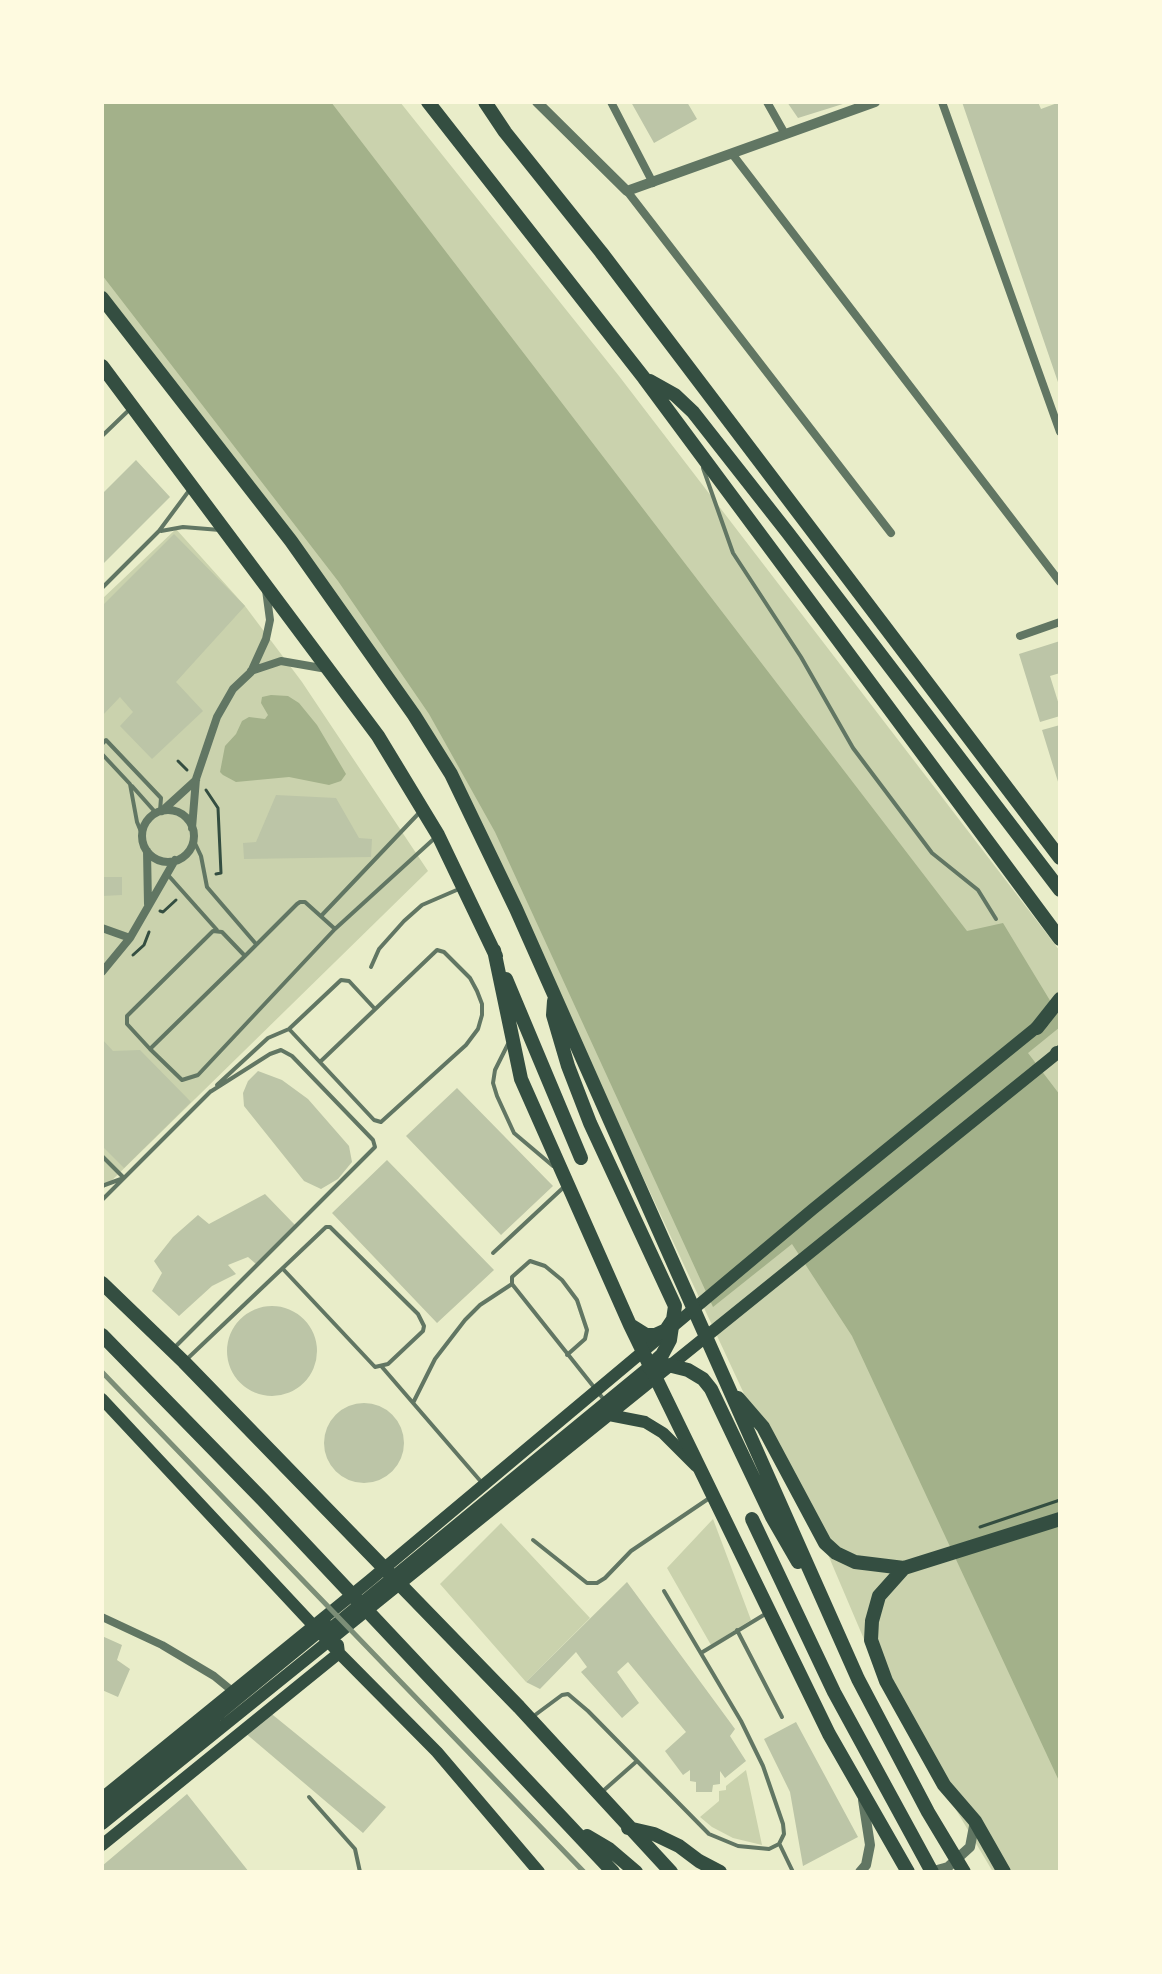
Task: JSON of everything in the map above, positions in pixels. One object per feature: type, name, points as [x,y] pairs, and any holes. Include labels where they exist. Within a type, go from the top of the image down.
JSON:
[{"type":"main road","points":[[428,102],[644,378],[1060,939]]},
{"type":"main road","points":[[485,102],[1060,858]]},
{"type":"main road","points":[[102,298],[291,541],[414,715],[451,774],[555,997],[858,1679],[928,1812],[964,1872]]},
{"type":"main road","points":[[102,366],[378,736],[423,808],[465,886],[494,950],[581,1158]]},
{"type":"main road","points":[[644,378],[675,395],[693,412],[1060,890]]},
{"type":"main road","points":[[494,950],[521,1079],[630,1325],[829,1734],[908,1872]]},
{"type":"main road","points":[[102,1810],[320,1631],[335,1625],[649,1367],[667,1348],[676,1315],[675,1306],[590,1123],[553,1015],[555,997]]},
{"type":"main road","points":[[1037,1028],[1060,999]]},
{"type":"main road","points":[[102,1798],[369,1581],[1060,1008]]},
{"type":"main road","points":[[102,1824],[1059,1052]]},
{"type":"main road","points":[[102,1283],[184,1362],[529,1719],[671,1872]]},
{"type":"main road","points":[[630,1325],[646,1335],[655,1335],[670,1326],[676,1315]]},
{"type":"main road","points":[[102,1335],[361,1603],[613,1872]]},
{"type":"main road","points":[[649,1367],[668,1365],[688,1370],[703,1379],[711,1389],[772,1517],[828,1610]]},
{"type":"main road","points":[[731,1390],[763,1427],[825,1543],[836,1553],[855,1562],[905,1567],[1060,1519]]},
{"type":"main road","points":[[105,1408],[437,1752],[539,1872]]},
{"type":"main road","points":[[593,1413],[626,1416],[645,1422],[669,1438],[700,1470]]},
{"type":"main road","points":[[752,1519],[834,1692],[931,1872]]},
{"type":"main road","points":[[905,1567],[879,1596],[872,1621],[871,1640],[886,1681],[944,1785],[975,1821],[1004,1872]]},
{"type":"main road","points":[[335,1625],[339,1653]]},
{"type":"main road","points":[[102,1845],[339,1653]]},
{"type":"main road","points":[[628,1828],[654,1834],[720,1872]]},
{"type":"main road","points":[[576,1831],[609,1849],[636,1872]]},
{"type":"street","points":[[537,102],[627,191],[891,533]]},
{"type":"street","points":[[611,102],[653,183]]},
{"type":"street","points":[[767,102],[785,134]]},
{"type":"street","points":[[627,191],[875,102]]},
{"type":"street","points":[[942,102],[1060,432]]},
{"type":"street","points":[[733,155],[1060,582]]},
{"type":"street","points":[[156,859],[175,860],[186,854],[193,839],[196,779],[217,717],[233,689],[251,672],[266,639],[270,620],[266,586]]},
{"type":"street","points":[[1020,636],[1060,622]]},
{"type":"street","points":[[251,672],[281,661],[330,670]]},
{"type":"street","points":[[148,905],[147,851],[142,834],[146,822],[196,779]]},
{"type":"street","points":[[159,812],[177,811],[192,828]]},
{"type":"street","points":[[147,851],[168,875]]},
{"type":"street","points":[[102,972],[130,938],[175,860]]},
{"type":"street","points":[[102,928],[130,938]]},
{"type":"street","points":[[102,1617],[162,1645],[214,1676],[240,1698]]},
{"type":"street","points":[[860,1872],[866,1865],[870,1845],[862,1794]]},
{"type":"street","points":[[931,1872],[948,1867],[970,1847],[975,1821]]},
{"type":"lane","points":[[102,436],[132,407]]},
{"type":"lane","points":[[697,450],[733,553],[801,657],[853,748],[932,853],[978,890],[996,919]]},
{"type":"lane","points":[[102,588],[159,531],[191,488]]},
{"type":"lane","points":[[159,531],[183,527],[223,530]]},
{"type":"lane","points":[[102,744],[106,740],[161,798],[159,812]]},
{"type":"lane","points":[[102,754],[159,812]]},
{"type":"lane","points":[[130,784],[142,834]]},
{"type":"lane","points":[[322,915],[423,808]]},
{"type":"lane","points":[[218,930],[213,931],[127,1016],[127,1024],[182,1080],[198,1075],[335,929],[438,835]]},
{"type":"lane","points":[[193,839],[201,856],[207,887],[256,944]]},
{"type":"lane","points":[[168,875],[245,956]]},
{"type":"lane","points":[[371,967],[390,935],[422,905],[465,886]]},
{"type":"lane","points":[[150,1049],[300,902],[305,902],[322,915],[335,929]]},
{"type":"lane","points":[[289,1029],[374,1120],[381,1122],[466,1045],[478,1029],[482,1004],[470,978],[444,952],[437,950],[320,1062]]},
{"type":"lane","points":[[102,1200],[268,1038],[289,1029],[341,980],[349,981],[375,1009]]},
{"type":"lane","points":[[493,1253],[565,1180],[514,1133],[497,1096],[493,1083],[495,1070],[511,1038]]},
{"type":"lane","points":[[171,1351],[375,1147],[373,1140],[333,1098],[292,1056],[281,1050],[210,1092]]},
{"type":"lane","points":[[102,1156],[124,1178]]},
{"type":"lane","points":[[102,1186],[124,1178]]},
{"type":"lane","points":[[184,1362],[322,1229],[330,1227],[407,1303],[422,1320],[423,1331],[382,1367],[375,1367],[283,1269]]},
{"type":"lane","points":[[567,1355],[585,1339],[587,1330],[577,1300],[562,1280],[545,1266],[530,1261],[512,1277],[512,1284],[567,1355],[606,1402]]},
{"type":"lane","points":[[413,1403],[435,1359],[465,1320],[480,1305],[512,1284]]},
{"type":"lane","points":[[382,1367],[493,1495]]},
{"type":"lane","points":[[533,1540],[587,1583],[597,1583],[631,1551],[713,1496]]},
{"type":"lane","points":[[529,1719],[568,1694],[709,1834],[738,1846],[769,1849],[779,1844],[784,1834],[783,1824],[763,1766],[741,1721],[664,1591]]},
{"type":"lane","points":[[701,1653],[770,1611]]},
{"type":"lane","points":[[737,1630],[782,1717]]},
{"type":"lane","points":[[599,1795],[637,1761]]},
{"type":"lane","points":[[309,1797],[355,1849],[360,1872]]},
{"type":"lane","points":[[779,1844],[793,1872]]},
{"type":"shaded area","points":[[102,102],[400,102],[619,376],[1060,951],[1060,1872],[993,1872],[946,1793],[866,1644],[829,1557],[760,1428],[463,791],[402,694],[102,297]]},
{"type":"shaded area","points":[[102,102],[331,102],[967,931],[1003,923],[1060,1017],[1060,1027],[1028,1053],[1060,1095],[1060,1783],[852,1336],[792,1244],[713,1307],[495,832],[429,714],[338,581],[102,275]]},
{"type":"shaded area","points":[[176,529],[245,606],[302,682],[428,871],[102,1190],[102,599]]},
{"type":"shaded area","points":[[288,696],[299,703],[317,725],[346,774],[341,781],[329,785],[289,777],[236,782],[220,772],[225,746],[242,721],[249,717],[265,719],[268,715],[261,703],[262,697]]},
{"type":"shaded area","points":[[713,1519],[751,1620],[711,1645],[667,1568]]},
{"type":"shaded area","points":[[501,1523],[590,1618],[526,1682],[440,1584]]},
{"type":"shaded area","points":[[746,1770],[762,1845],[733,1838],[700,1817],[719,1801],[719,1791],[726,1790],[726,1786]]},
{"type":"building","points":[[631,102],[687,102],[697,119],[654,143]]},
{"type":"building","points":[[787,102],[846,102],[846,103],[798,118]]},
{"type":"building","points":[[962,102],[1038,102],[1041,109],[1060,102],[1060,388]]},
{"type":"building","points":[[136,460],[170,497],[102,565],[102,494]]},
{"type":"building","points":[[174,534],[245,606],[176,682],[203,711],[152,759],[120,726],[133,712],[120,697],[102,716],[102,606]]},
{"type":"building","points":[[1060,641],[1060,673],[1050,676],[1060,716],[1040,722],[1019,654]]},
{"type":"building","points":[[1060,725],[1060,785],[1059,785],[1042,730]]},
{"type":"building","points":[[276,795],[336,798],[359,838],[372,839],[371,857],[244,859],[243,843],[256,842]]},
{"type":"building","points":[[102,877],[122,877],[122,895],[102,896]]},
{"type":"building","points":[[102,1039],[113,1051],[140,1050],[191,1102],[124,1168],[102,1146]]},
{"type":"building","points":[[258,1071],[282,1080],[308,1099],[349,1146],[352,1162],[338,1179],[321,1189],[304,1181],[244,1106],[243,1093],[248,1081]]},
{"type":"building","points":[[457,1088],[553,1186],[501,1235],[406,1136]]},
{"type":"building","points":[[387,1160],[494,1270],[437,1323],[332,1213]]},
{"type":"building","points":[[265,1194],[296,1226],[256,1264],[248,1257],[228,1265],[236,1274],[212,1286],[179,1316],[152,1291],[162,1273],[154,1261],[173,1237],[198,1215],[209,1224]]},
{"type":"building","points":[[272,1306],[289,1309],[304,1319],[314,1334],[317,1351],[314,1368],[304,1383],[289,1393],[272,1396],[255,1393],[240,1383],[230,1368],[227,1351],[230,1334],[240,1319],[255,1309]]},
{"type":"building","points":[[364,1403],[379,1406],[392,1415],[401,1428],[404,1443],[401,1458],[392,1471],[379,1480],[364,1483],[349,1480],[336,1471],[327,1458],[324,1443],[327,1428],[336,1415],[349,1406]]},
{"type":"building","points":[[627,1582],[735,1729],[730,1736],[746,1761],[725,1778],[720,1771],[720,1784],[713,1785],[712,1792],[696,1792],[696,1782],[690,1781],[690,1770],[683,1775],[665,1751],[686,1732],[628,1662],[617,1672],[639,1703],[622,1718],[581,1672],[587,1667],[576,1652],[540,1689],[526,1682]]},
{"type":"building","points":[[102,1636],[122,1645],[117,1660],[130,1669],[118,1697],[102,1690]]},
{"type":"building","points":[[268,1711],[386,1807],[363,1833],[244,1732]]},
{"type":"building","points":[[796,1722],[858,1837],[803,1866],[790,1792],[764,1739]]},
{"type":"building","points":[[187,1794],[249,1872],[102,1872],[102,1866]]},
{"type":"railway","points":[[102,1372],[584,1872]]}]
